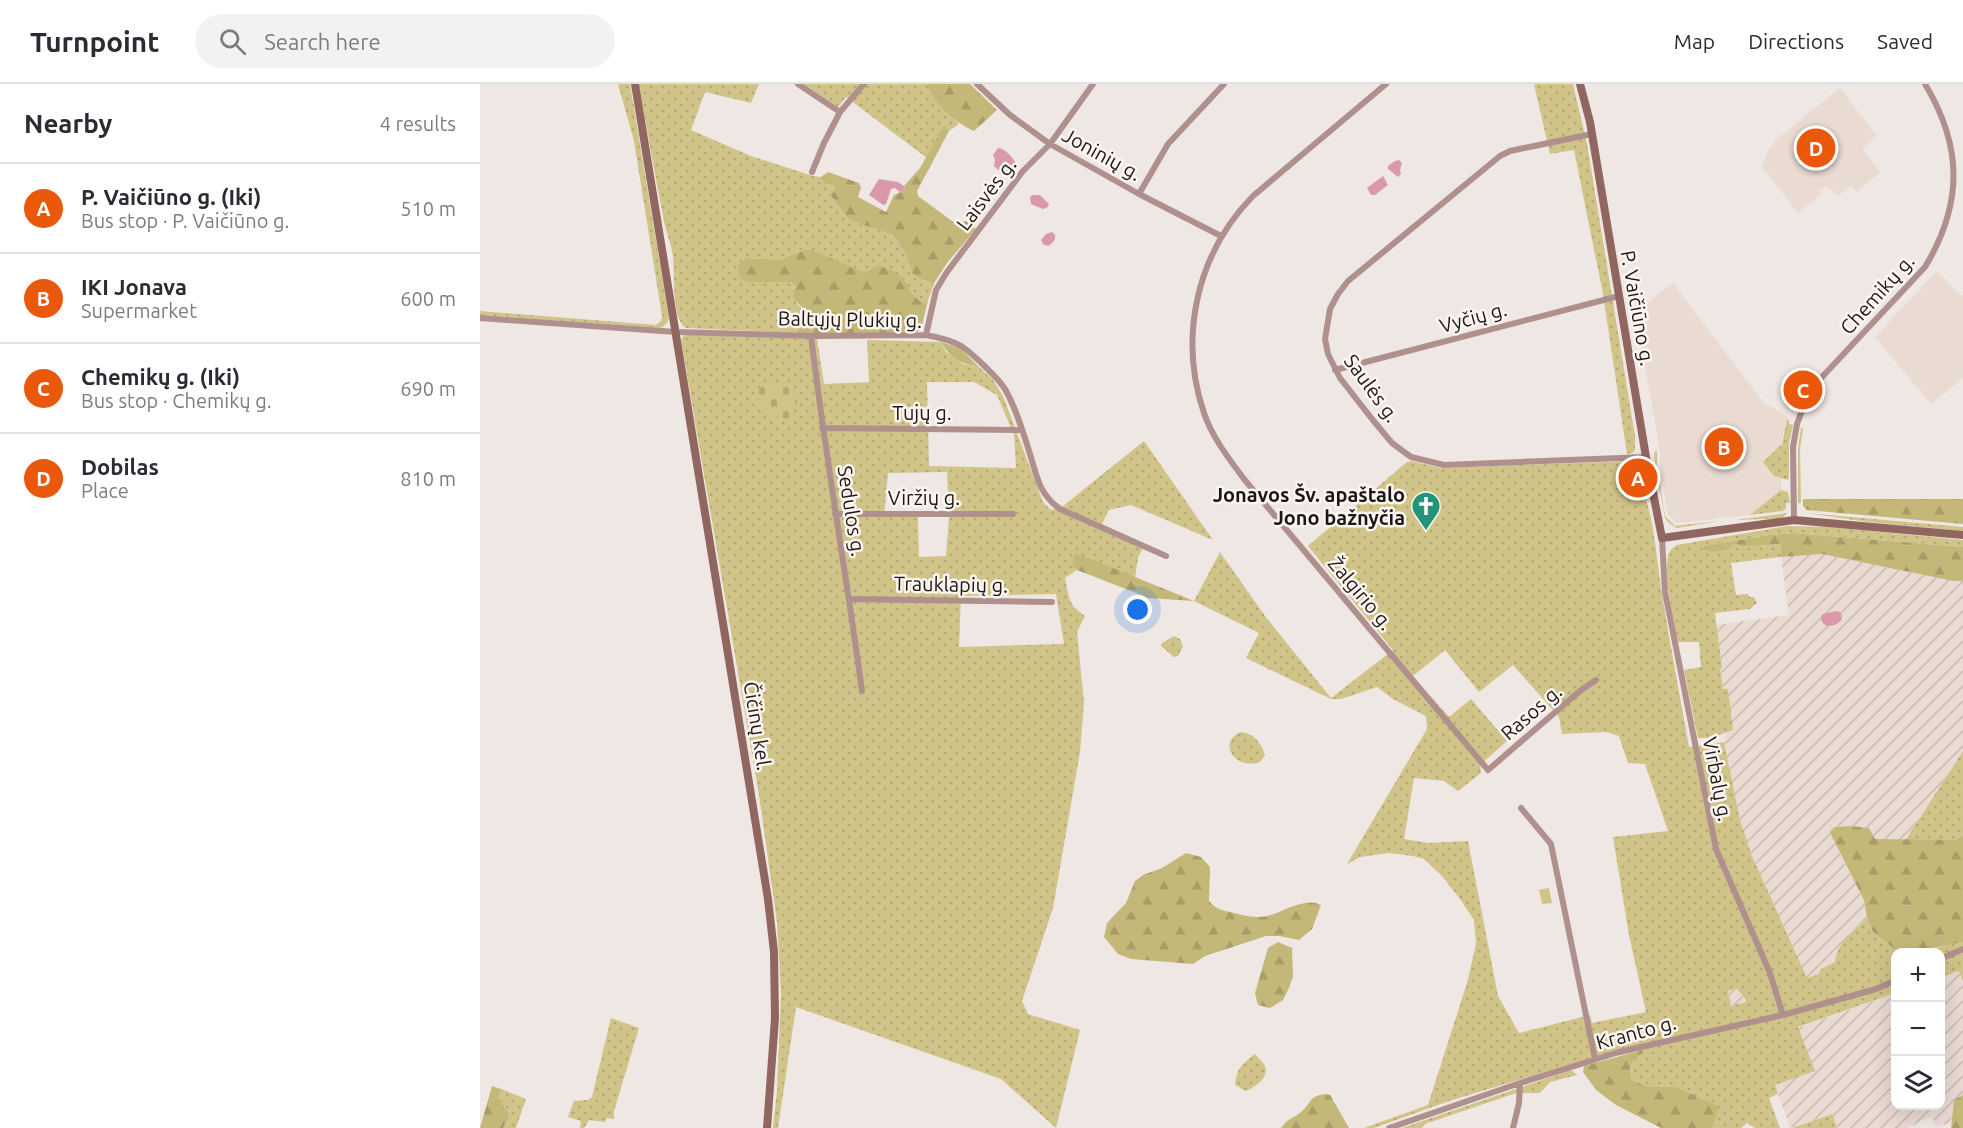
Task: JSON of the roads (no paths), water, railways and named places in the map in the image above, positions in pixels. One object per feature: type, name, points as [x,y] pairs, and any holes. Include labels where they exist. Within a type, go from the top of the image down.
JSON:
[{"type":"main road","name":"Čičinų kel.","points":[[635,84],[768,899],[774,952],[775,1018],[767,1128]]},
{"type":"main road","name":"P. Vaičiūno g.","points":[[1580,84],[1592,134],[1646,457],[1662,538]]},
{"type":"main road","points":[[1662,538],[1794,520],[1963,535]]},
{"type":"street","points":[[798,84],[840,112]]},
{"type":"street","points":[[812,172],[840,112],[864,84]]},
{"type":"street","name":"Joninių g.","points":[[977,84],[1010,115],[1050,144],[1139,194],[1221,236]]},
{"type":"street","name":"Laisvės g.","points":[[926,335],[936,290],[947,272],[1016,180],[1050,144],[1093,84]]},
{"type":"street","points":[[1139,194],[1168,144],[1224,84]]},
{"type":"street","name":"Žalgirio g.","points":[[1386,84],[1253,196],[1221,236],[1198,295],[1192,322],[1193,372],[1204,414],[1217,440],[1244,479],[1488,770]]},
{"type":"street","name":"Chemikų g.","points":[[1794,520],[1793,447],[1797,424],[1804,405],[1822,377],[1925,267],[1938,248],[1950,218],[1956,180],[1953,145],[1943,115],[1925,84]]},
{"type":"street","name":"Saulės g.","points":[[1592,134],[1510,151],[1500,156],[1348,281],[1330,309],[1325,339],[1328,354],[1340,378],[1392,443],[1411,458],[1444,465],[1646,457]]},
{"type":"street","name":"Vyčių g.","points":[[1335,370],[1619,296]]},
{"type":"street","name":"Baltųjų Plukių g.","points":[[480,318],[676,332],[811,336],[926,335],[941,338],[961,346],[1005,388],[1022,429],[1041,488],[1050,502],[1060,509],[1166,556]]},
{"type":"street","name":"Sedulos g.","points":[[811,336],[834,514],[862,691]]},
{"type":"street","name":"Tujų g.","points":[[822,428],[1022,429]]},
{"type":"street","name":"Viržių g.","points":[[834,514],[1013,514]]},
{"type":"street","name":"Virbalų g.","points":[[1662,538],[1665,592],[1716,849],[1770,973],[1783,1015]]},
{"type":"street","name":"Trauklapių g.","points":[[849,599],[1052,602]]},
{"type":"street","name":"Rasos g.","points":[[1488,770],[1581,690],[1596,680]]},
{"type":"street","points":[[1521,808],[1551,844],[1595,1059]]},
{"type":"street","points":[[1945,957],[1963,949]]},
{"type":"street","name":"Kranto g.","points":[[1389,1128],[1595,1059],[1670,1039],[1783,1015],[1876,989],[1891,982]]},
{"type":"street","points":[[1513,1128],[1519,1103],[1520,1083]]},
{"type":"place","name":"Dobilas","points":[[1816,148]]},
{"type":"place","name":"Chemikų g. (Iki)","points":[[1803,390]]},
{"type":"place","name":"IKI Jonava","points":[[1724,447]]},
{"type":"place","name":"P. Vaičiūno g. (Iki)","points":[[1638,478]]},
{"type":"place","name":"Jonavos Šv. apaštalo Jono bažnyčia","points":[[1426,532]]}]
